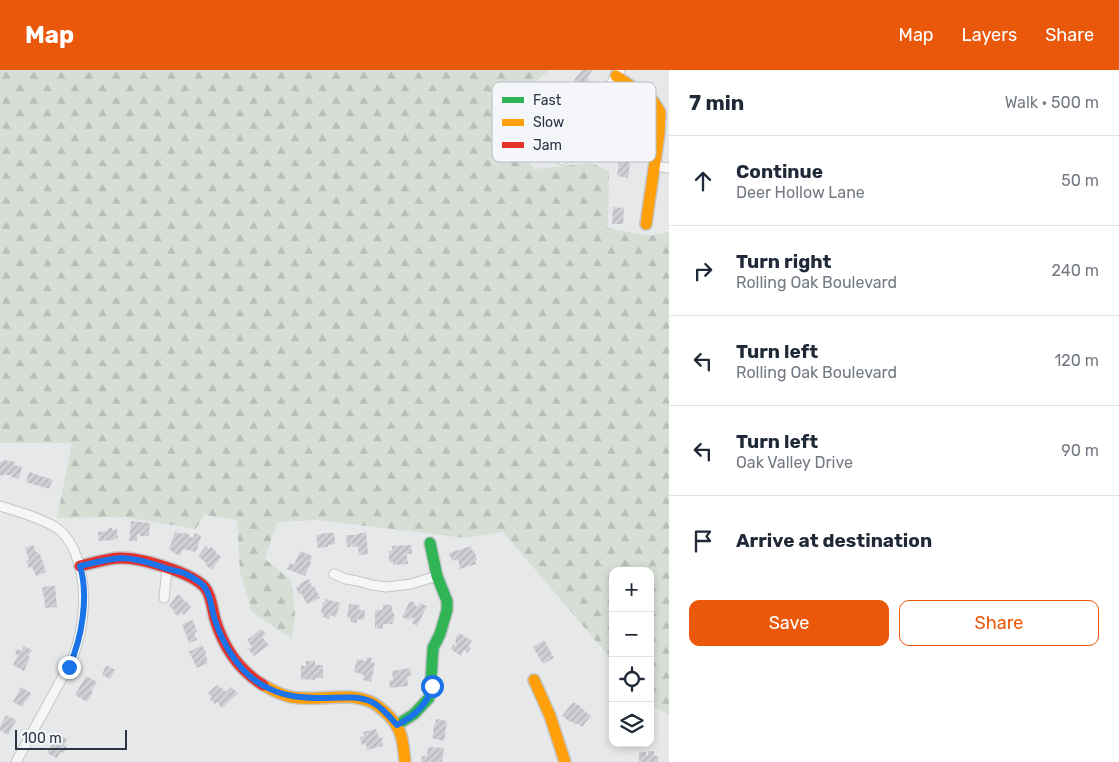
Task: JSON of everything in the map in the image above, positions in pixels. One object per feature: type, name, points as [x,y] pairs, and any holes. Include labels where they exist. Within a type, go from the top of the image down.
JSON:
[{"type":"street","points":[[618,73],[629,82]]},
{"type":"street","points":[[656,106],[660,112],[660,118],[656,150]]},
{"type":"street","points":[[646,224],[654,162]]},
{"type":"street","points":[[654,166],[669,168]]},
{"type":"street","points":[[0,506],[50,524],[64,534],[73,547],[80,566],[83,583],[83,605],[77,647],[69,667],[16,762]]},
{"type":"street","points":[[397,725],[414,714],[431,693],[433,648],[440,634],[447,610],[447,601],[437,576],[430,543]]},
{"type":"street","points":[[80,566],[109,559],[123,558],[147,562],[184,573],[204,585],[214,617],[230,654],[251,677],[263,686],[292,697],[354,698],[372,702],[382,709],[397,725],[402,739],[405,762]]},
{"type":"street","points":[[164,598],[167,569]]},
{"type":"street","points":[[334,574],[346,579],[386,587],[411,584],[437,576]]},
{"type":"street","points":[[534,680],[550,716],[565,762]]},
{"type":"green space","points":[[0,70],[549,70],[536,82],[492,82],[492,162],[528,162],[535,169],[591,163],[609,171],[608,228],[649,236],[669,232],[669,715],[654,706],[654,567],[609,567],[609,656],[503,532],[465,538],[318,520],[277,522],[265,559],[291,580],[295,614],[292,639],[252,612],[240,572],[237,520],[204,515],[196,529],[124,517],[57,518],[72,443],[0,443]]},
{"type":"building","points":[[582,70],[592,71],[587,78],[589,82],[577,82],[574,80]]},
{"type":"building","points":[[619,162],[630,162],[628,178],[617,176]]},
{"type":"building","points":[[613,207],[624,208],[623,224],[612,224]]},
{"type":"building","points":[[3,460],[15,462],[14,465],[22,467],[19,479],[11,477],[11,475],[0,475],[0,462],[3,462]]},
{"type":"building","points":[[29,472],[53,480],[49,489],[26,482]]},
{"type":"building","points":[[131,521],[150,523],[149,536],[137,534],[137,541],[129,541]]},
{"type":"building","points":[[108,528],[112,528],[112,530],[117,529],[118,538],[99,541],[98,532],[108,531]]},
{"type":"building","points":[[175,532],[183,534],[184,532],[193,538],[195,533],[201,536],[197,550],[195,552],[183,549],[180,556],[172,552],[169,549]]},
{"type":"building","points":[[366,532],[368,554],[359,555],[358,546],[352,547],[351,541],[351,547],[347,547],[346,535]]},
{"type":"building","points":[[334,533],[335,544],[318,548],[316,535]]},
{"type":"building","points":[[33,545],[36,552],[40,554],[46,572],[36,576],[32,567],[29,568],[26,561],[29,560],[25,548]]},
{"type":"building","points":[[411,545],[412,554],[404,554],[407,555],[408,564],[393,565],[393,562],[389,562],[389,551],[392,551],[392,546]]},
{"type":"building","points":[[206,546],[209,549],[211,547],[221,557],[212,570],[198,556]]},
{"type":"building","points":[[471,546],[477,560],[475,560],[476,564],[460,569],[458,559],[452,561],[449,553]]},
{"type":"building","points":[[300,551],[312,556],[305,576],[287,569],[290,563],[294,565]]},
{"type":"building","points":[[309,579],[320,598],[307,604],[301,593],[299,595],[296,587]]},
{"type":"building","points":[[55,586],[57,607],[45,608],[42,587]]},
{"type":"building","points":[[178,594],[191,607],[184,615],[181,613],[178,616],[169,606]]},
{"type":"building","points":[[325,599],[340,603],[336,617],[330,615],[329,619],[323,617],[324,614],[321,613]]},
{"type":"building","points":[[410,601],[418,607],[420,603],[427,606],[417,626],[412,623],[414,619],[410,617],[409,620],[402,617]]},
{"type":"building","points":[[349,604],[360,605],[359,610],[365,610],[364,620],[357,619],[357,623],[350,622],[351,618],[347,618]]},
{"type":"building","points":[[383,605],[392,605],[395,616],[392,624],[383,624],[383,629],[375,628],[375,610],[383,610]]},
{"type":"building","points":[[193,620],[197,632],[194,633],[197,640],[189,643],[182,624]]},
{"type":"building","points":[[261,629],[266,634],[262,637],[269,645],[254,656],[248,649],[252,647],[247,640]]},
{"type":"building","points":[[459,633],[472,641],[468,646],[471,648],[468,653],[464,650],[461,656],[451,649],[453,644],[456,646],[457,644],[455,639]]},
{"type":"building","points":[[544,640],[554,658],[543,664],[533,647]]},
{"type":"building","points":[[202,645],[208,663],[197,668],[189,652]]},
{"type":"building","points":[[24,646],[32,650],[28,656],[30,657],[24,671],[13,665],[18,655],[15,654],[17,649],[21,651]]},
{"type":"building","points":[[367,657],[372,658],[371,662],[375,663],[371,682],[363,680],[364,675],[354,672],[357,659],[366,661]]},
{"type":"building","points":[[306,661],[315,661],[315,665],[323,665],[323,678],[315,678],[315,680],[301,679],[301,666],[306,666]]},
{"type":"building","points":[[106,665],[115,670],[110,679],[102,675]]},
{"type":"building","points":[[410,668],[411,676],[407,677],[408,686],[390,688],[389,681],[393,680],[392,671]]},
{"type":"building","points":[[86,676],[97,682],[87,702],[75,695]]},
{"type":"building","points":[[217,685],[226,692],[231,687],[238,693],[222,708],[217,702],[215,704],[210,699],[212,697],[208,693]]},
{"type":"building","points":[[21,687],[31,693],[22,707],[13,702]]},
{"type":"building","points":[[573,702],[591,716],[582,727],[562,716]]},
{"type":"building","points":[[6,715],[16,720],[8,735],[0,730]]},
{"type":"building","points":[[436,719],[447,721],[444,741],[432,738]]},
{"type":"building","points":[[376,729],[379,738],[382,737],[383,746],[367,750],[366,744],[362,745],[360,737],[364,736],[363,732]]},
{"type":"building","points":[[58,734],[67,739],[64,745],[67,747],[63,753],[60,752],[57,758],[47,753]]},
{"type":"building","points":[[428,747],[444,748],[442,762],[421,762],[422,756],[427,756]]},
{"type":"building","points":[[648,751],[654,751],[654,756],[658,756],[658,762],[639,762],[639,752],[646,752],[648,756]]},
{"type":"traffic: fast","points":[[397,725],[414,714],[429,698],[432,686],[433,648],[440,634],[447,610],[447,601],[437,576],[430,543]]},
{"type":"traffic: slow","points":[[616,76],[625,82]]},
{"type":"traffic: slow","points":[[656,106],[660,112],[656,155]]},
{"type":"traffic: slow","points":[[646,224],[655,162]]},
{"type":"traffic: slow","points":[[534,680],[550,716],[565,762]]},
{"type":"traffic: slow","points":[[263,685],[280,694],[291,697],[352,697],[373,703],[395,722],[402,740],[405,762]]},
{"type":"traffic: jam","points":[[80,566],[121,558],[167,567],[191,577],[200,583],[210,596],[218,629],[227,648],[239,665],[263,685]]},
{"type":"route","points":[[69,667],[77,647],[82,618],[84,594],[80,566],[109,559],[123,558],[147,562],[184,573],[204,585],[214,617],[230,654],[251,677],[263,686],[292,697],[354,698],[372,702],[382,709],[397,725],[414,714],[428,698],[432,686]]}]
